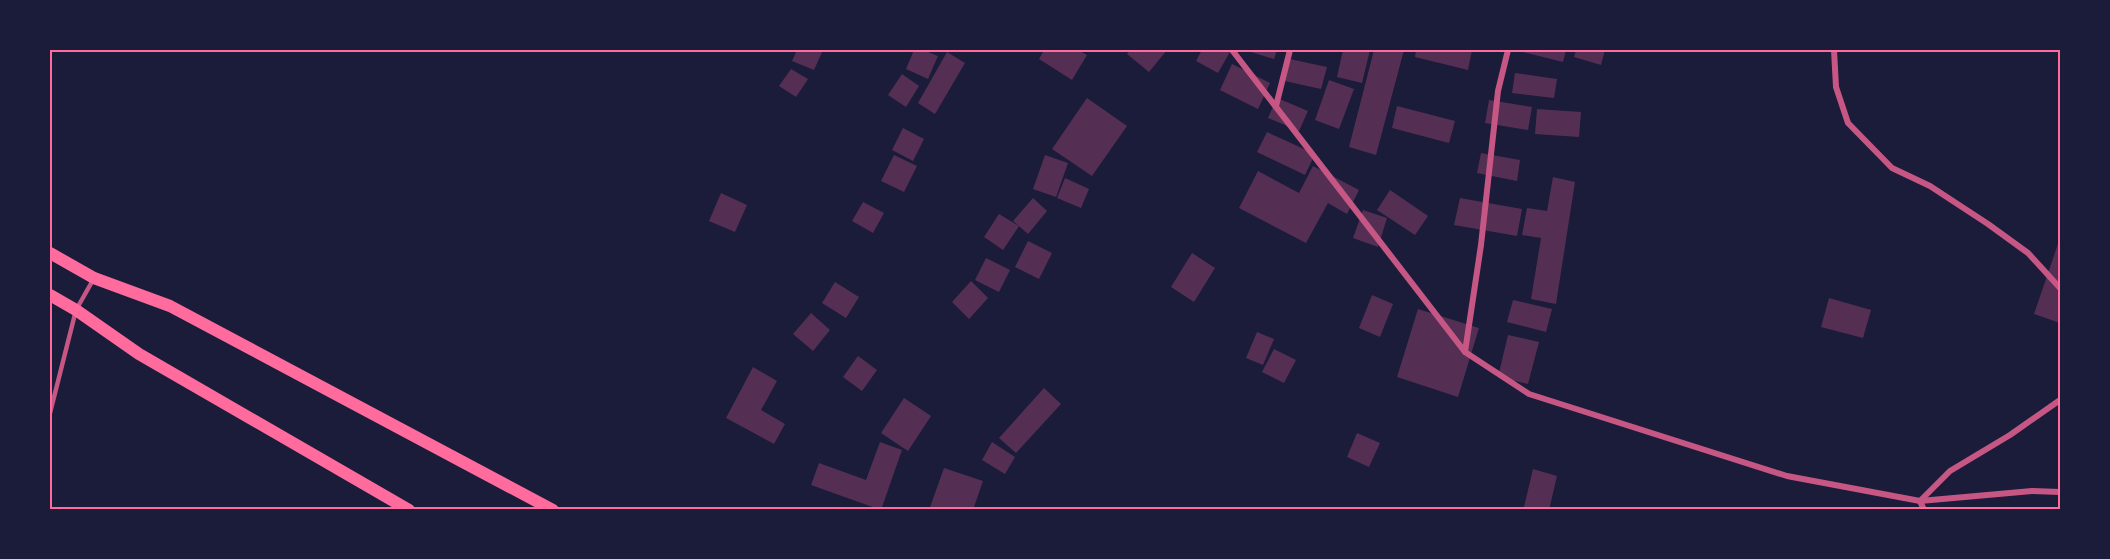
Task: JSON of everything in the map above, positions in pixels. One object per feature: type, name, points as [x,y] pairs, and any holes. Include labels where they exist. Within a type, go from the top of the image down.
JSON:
[{"type":"main road","points":[[50,253],[94,278],[170,306],[553,510]]},
{"type":"main road","points":[[50,295],[76,309],[139,354],[409,510]]},
{"type":"street","points":[[1232,50],[1465,352],[1529,394],[1787,476],[1920,501],[2032,491],[2061,492]]},
{"type":"street","points":[[1276,106],[1290,50]]},
{"type":"street","points":[[1465,352],[1481,245],[1498,91],[1508,50]]},
{"type":"street","points":[[1834,50],[1836,87],[1848,123],[1892,168],[1930,186],[1988,224],[2028,254],[2061,288]]},
{"type":"street","points":[[1920,501],[1950,471],[2010,435],[2061,400]]},
{"type":"street","points":[[1920,501],[1924,510]]},
{"type":"lane","points":[[50,413],[76,309],[94,278]]},
{"type":"building","points":[[797,50],[823,50],[814,70],[792,61]]},
{"type":"building","points":[[914,50],[923,50],[938,56],[928,79],[906,69]]},
{"type":"building","points":[[1044,50],[1078,50],[1087,55],[1072,80],[1039,59]]},
{"type":"building","points":[[1130,50],[1167,50],[1149,72],[1127,54]]},
{"type":"building","points":[[1202,50],[1231,50],[1218,73],[1196,61]]},
{"type":"building","points":[[1251,50],[1277,50],[1274,59],[1251,52]]},
{"type":"building","points":[[1343,50],[1370,50],[1362,83],[1337,77]]},
{"type":"building","points":[[1374,50],[1404,50],[1376,155],[1349,147]]},
{"type":"building","points":[[1416,50],[1472,50],[1468,70],[1415,57]]},
{"type":"building","points":[[1515,50],[1566,50],[1563,62]]},
{"type":"building","points":[[1576,50],[1605,50],[1601,65],[1574,57]]},
{"type":"building","points":[[947,52],[965,63],[935,114],[918,103]]},
{"type":"building","points":[[1285,58],[1327,67],[1321,89],[1280,80]]},
{"type":"building","points":[[1232,64],[1270,83],[1258,109],[1220,90]]},
{"type":"building","points":[[791,69],[808,79],[796,97],[779,86]]},
{"type":"building","points":[[1515,73],[1557,79],[1554,98],[1512,93]]},
{"type":"building","points":[[902,74],[919,86],[906,107],[888,95]]},
{"type":"building","points":[[1329,80],[1354,89],[1339,129],[1315,120]]},
{"type":"building","points":[[1087,98],[1127,126],[1092,176],[1052,149]]},
{"type":"building","points":[[1277,98],[1308,111],[1299,131],[1268,118]]},
{"type":"building","points":[[1489,100],[1532,107],[1528,130],[1485,123]]},
{"type":"building","points":[[1397,106],[1455,121],[1449,143],[1392,128]]},
{"type":"building","points":[[1537,109],[1581,112],[1579,137],[1535,134]]},
{"type":"building","points":[[903,128],[924,139],[913,161],[892,150]]},
{"type":"building","points":[[1267,132],[1315,154],[1305,175],[1257,152]]},
{"type":"building","points":[[1481,153],[1520,160],[1517,181],[1477,173]]},
{"type":"building","points":[[894,155],[917,166],[904,192],[881,181]]},
{"type":"building","points":[[1045,155],[1068,163],[1056,197],[1033,189]]},
{"type":"building","points":[[1313,166],[1359,190],[1347,214],[1328,203],[1306,243],[1239,208],[1258,171],[1299,193]]},
{"type":"building","points":[[1553,177],[1575,182],[1556,304],[1531,299],[1541,238],[1522,235],[1527,208],[1547,211]]},
{"type":"building","points":[[1065,178],[1089,189],[1081,208],[1057,198]]},
{"type":"building","points":[[1390,190],[1428,216],[1415,235],[1377,210]]},
{"type":"building","points":[[721,193],[747,205],[735,232],[709,221]]},
{"type":"building","points":[[1033,198],[1047,211],[1028,234],[1013,221]]},
{"type":"building","points":[[1460,198],[1522,209],[1517,236],[1454,225]]},
{"type":"building","points":[[863,202],[884,213],[873,233],[852,221]]},
{"type":"building","points":[[1363,210],[1387,218],[1378,247],[1353,238]]},
{"type":"building","points":[[999,214],[1019,226],[1003,250],[984,237]]},
{"type":"building","points":[[2060,238],[2060,323],[2034,314]]},
{"type":"building","points":[[1028,241],[1052,253],[1039,279],[1015,267]]},
{"type":"building","points":[[1192,253],[1215,268],[1194,302],[1171,287]]},
{"type":"building","points":[[986,258],[1010,270],[999,292],[975,280]]},
{"type":"building","points":[[971,281],[988,298],[969,319],[952,302]]},
{"type":"building","points":[[835,282],[859,297],[846,318],[822,303]]},
{"type":"building","points":[[1372,295],[1393,304],[1380,337],[1359,328]]},
{"type":"building","points":[[1829,298],[1871,310],[1863,338],[1821,327]]},
{"type":"building","points":[[1513,300],[1552,309],[1546,332],[1507,322]]},
{"type":"building","points":[[1418,309],[1479,328],[1458,397],[1397,377]]},
{"type":"building","points":[[811,313],[830,330],[813,351],[793,334]]},
{"type":"building","points":[[1257,332],[1274,339],[1263,365],[1246,358]]},
{"type":"building","points":[[1508,335],[1539,342],[1528,384],[1498,377]]},
{"type":"building","points":[[1274,349],[1296,360],[1284,383],[1262,372]]},
{"type":"building","points":[[858,356],[877,370],[862,391],[843,377]]},
{"type":"building","points":[[753,367],[777,381],[761,410],[785,424],[774,444],[726,418]]},
{"type":"building","points":[[1044,388],[1061,404],[1016,453],[999,438]]},
{"type":"building","points":[[904,398],[931,416],[908,451],[881,433]]},
{"type":"building","points":[[1357,433],[1380,443],[1369,467],[1347,457]]},
{"type":"building","points":[[880,442],[902,450],[881,510],[811,485],[819,463],[866,480]]},
{"type":"building","points":[[992,442],[1015,457],[1005,474],[982,460]]},
{"type":"building","points":[[944,468],[983,481],[973,510],[929,510]]},
{"type":"building","points":[[1533,469],[1557,476],[1549,510],[1524,507]]}]
